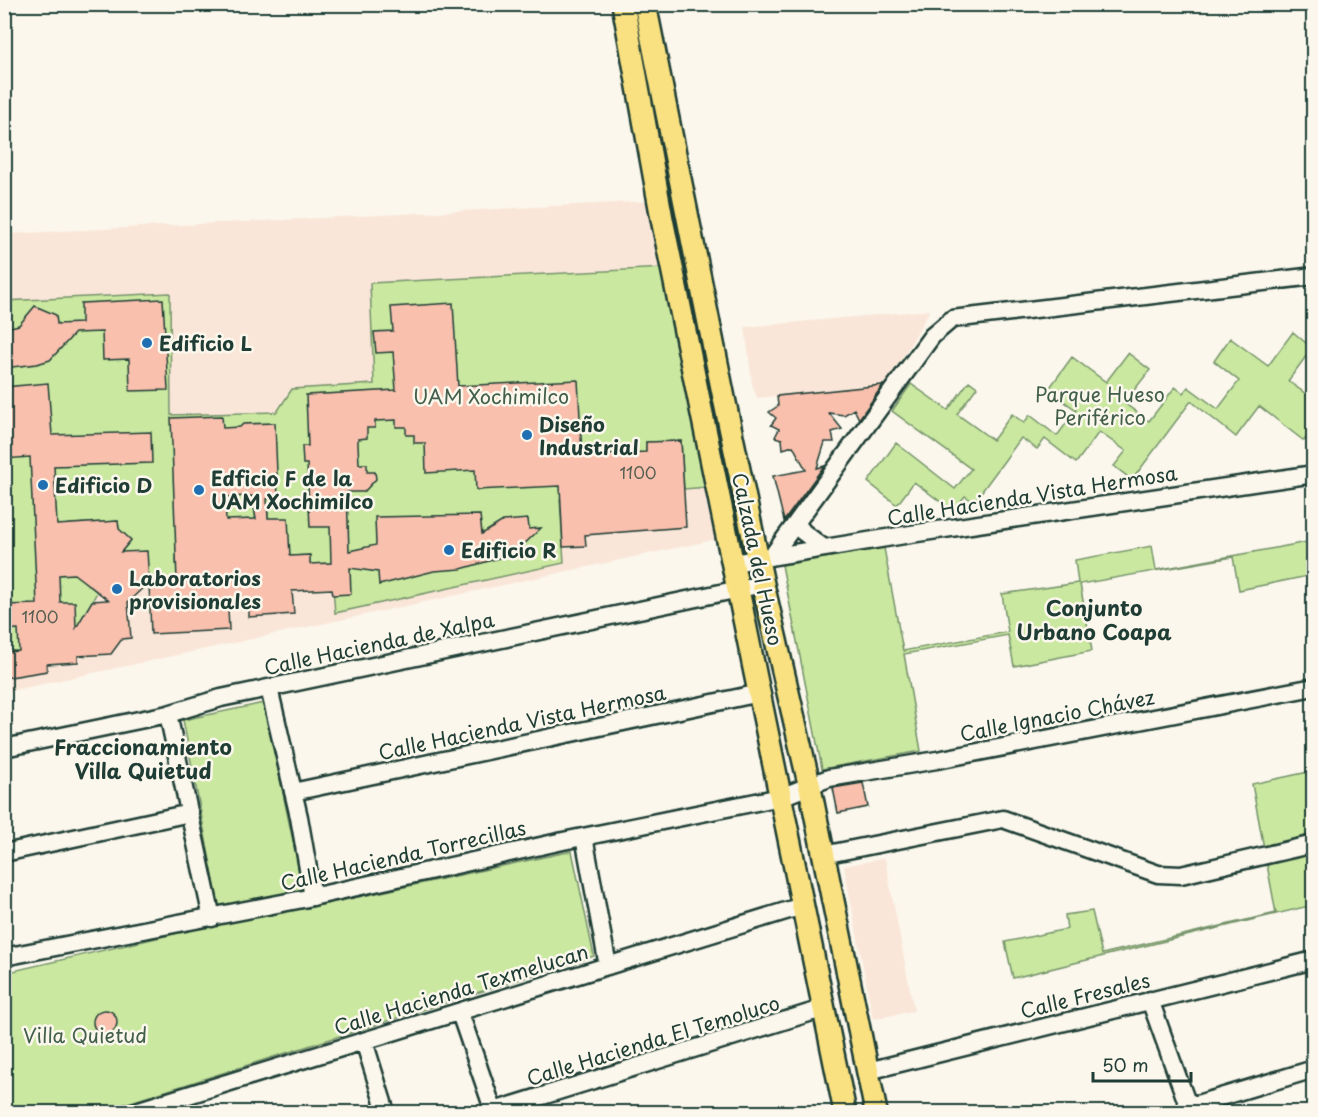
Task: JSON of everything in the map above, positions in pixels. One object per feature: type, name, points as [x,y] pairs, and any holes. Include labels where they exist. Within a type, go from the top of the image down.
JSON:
[{"type":"main road","name":"Calzada del Hueso","points":[[623,4],[662,219],[802,906],[825,1008],[844,1112]]},
{"type":"main road","name":"Calzada del Hueso","points":[[645,4],[765,557],[763,584],[809,786],[876,1113]]},
{"type":"street","points":[[765,557],[796,523],[932,336],[952,319],[1314,276]]},
{"type":"street","name":"Calle Hacienda Vista Hermosa","points":[[733,563],[1314,474]]},
{"type":"street","points":[[796,523],[803,532],[824,548]]},
{"type":"street","name":"Calle Hacienda de Xalpa","points":[[4,748],[168,714],[269,687],[763,584]]},
{"type":"street","points":[[269,687],[293,792],[313,897]]},
{"type":"street","name":"Calle Ignacio Chávez","points":[[809,786],[829,778],[937,760],[1314,687]]},
{"type":"street","name":"Calle Hacienda Vista Hermosa","points":[[293,792],[760,693]]},
{"type":"street","points":[[168,714],[212,918]]},
{"type":"street","name":"Calle Hacienda Torrecillas","points":[[4,957],[313,897],[584,837],[781,797],[809,786]]},
{"type":"street","points":[[4,853],[190,813]]},
{"type":"street","points":[[823,855],[1003,819],[1168,876],[1220,867],[1314,844]]},
{"type":"street","points":[[584,837],[608,966]]},
{"type":"street","name":"Calle Hacienda Texmelucan","points":[[133,1113],[802,906]]},
{"type":"street","name":"Calle Fresales","points":[[868,1071],[1314,960]]},
{"type":"street","points":[[1150,1000],[1186,1100],[1194,1105],[1314,1069]]},
{"type":"street","name":"Calle Hacienda El Temoluco","points":[[494,1112],[825,1008]]},
{"type":"street","points":[[460,1013],[494,1112]]},
{"type":"street","points":[[364,1041],[386,1113]]},
{"type":"shaded area","points":[[652,201],[718,539],[5,692],[5,234]]},
{"type":"shaded area","points":[[930,310],[887,385],[757,398],[752,384],[745,327]]},
{"type":"shaded area","points":[[885,858],[914,1011],[873,1019],[844,866]]},
{"type":"green space","name":"UAM Xochimilco","points":[[665,268],[708,487],[684,489],[681,441],[646,442],[646,452],[560,499],[564,563],[335,613],[331,563],[310,564],[309,555],[290,556],[268,518],[268,512],[256,508],[255,519],[238,520],[227,579],[149,582],[121,552],[131,540],[119,529],[118,521],[69,524],[70,574],[89,574],[84,581],[97,592],[92,602],[94,634],[5,652],[4,301],[170,293],[171,415],[277,412],[292,389],[374,384],[370,283]],"holes":[[[226,555],[227,564],[176,565],[176,557]]]},
{"type":"green space","name":"Parque Hueso Periférico","points":[[1293,332],[1312,348],[1288,381],[1313,399],[1313,427],[1304,441],[1259,406],[1236,437],[1191,401],[1132,480],[1114,466],[1126,451],[1099,432],[1076,463],[1045,439],[1037,449],[1021,438],[974,502],[965,496],[953,511],[914,482],[897,505],[868,482],[896,443],[955,489],[971,469],[892,411],[911,384],[948,410],[969,381],[977,387],[957,414],[993,440],[1012,414],[1024,423],[1030,415],[1057,436],[1076,410],[1048,390],[1072,357],[1106,382],[1128,353],[1150,370],[1124,403],[1149,421],[1175,387],[1183,393],[1188,387],[1218,409],[1239,381],[1214,361],[1230,338],[1268,366]]},
{"type":"green space","points":[[1313,541],[1313,575],[1239,590],[1233,557],[1080,584],[1092,651],[1014,666],[1008,635],[904,654],[921,751],[822,769],[782,565],[884,548],[903,651],[1008,632],[1002,594],[1078,583],[1075,560],[1152,546],[1156,570]]},
{"type":"green space","name":"Villa Quietud","points":[[264,703],[307,908],[572,851],[594,956],[99,1112],[5,1112],[4,973],[222,923],[183,720]]},
{"type":"green space","points":[[1313,771],[1313,905],[1013,978],[1005,942],[1067,929],[1065,915],[1092,911],[1102,954],[1276,913],[1252,784]]},
{"type":"building","name":"Edificio L","points":[[163,299],[168,390],[130,391],[129,359],[103,360],[102,332],[75,333],[50,360],[4,368],[4,349],[9,348],[6,328],[19,325],[35,306],[56,315],[57,324],[81,323],[81,303]]},
{"type":"building","points":[[453,303],[458,386],[578,380],[582,455],[646,452],[646,442],[681,441],[686,527],[585,535],[586,546],[563,547],[560,486],[476,490],[475,470],[426,473],[425,443],[414,443],[414,435],[406,435],[406,427],[396,427],[396,420],[375,421],[375,428],[367,428],[367,438],[358,439],[358,444],[359,464],[367,464],[367,472],[375,472],[376,479],[364,492],[347,492],[349,551],[376,545],[375,517],[480,515],[482,534],[503,521],[528,519],[529,529],[541,528],[515,553],[461,569],[434,571],[379,585],[378,572],[350,568],[351,594],[333,595],[332,589],[292,591],[294,614],[249,617],[249,606],[228,608],[229,630],[151,634],[149,582],[177,581],[171,418],[222,416],[223,428],[240,427],[243,424],[275,423],[278,498],[267,499],[268,518],[288,518],[290,556],[310,555],[310,564],[331,563],[330,527],[310,527],[307,464],[303,464],[302,446],[308,446],[306,395],[396,390],[393,352],[376,353],[374,332],[393,331],[391,307]],"holes":[[[252,496],[256,519],[226,520],[225,497]]]},
{"type":"building","points":[[48,383],[52,435],[151,432],[152,463],[54,466],[57,525],[118,521],[119,529],[131,540],[121,552],[147,551],[149,582],[128,602],[131,638],[122,639],[111,654],[78,656],[78,662],[47,664],[47,671],[4,678],[4,652],[19,651],[18,629],[4,630],[4,605],[37,604],[30,457],[4,459],[4,387]],"holes":[[[74,574],[108,600],[92,601],[76,628],[75,602],[60,602],[59,575]]]},
{"type":"building","points":[[883,385],[859,419],[854,409],[844,415],[829,413],[842,429],[832,432],[834,442],[825,442],[817,468],[824,466],[784,521],[773,476],[806,470],[793,446],[783,449],[782,439],[775,437],[779,429],[771,425],[776,418],[769,412],[778,406],[777,396]]},
{"type":"building","points":[[863,783],[868,807],[838,813],[833,788]]},
{"type":"building","points":[[100,1010],[110,1010],[117,1017],[117,1027],[110,1034],[100,1034],[93,1027],[93,1017]]},
{"type":"place","name":"Edificio L","points":[[147,343]]},
{"type":"place","name":"Diseño Industrial","points":[[527,435]]},
{"type":"place","name":"Edificio D","points":[[43,485]]},
{"type":"place","name":"Edficio F de la UAM Xochimilco","points":[[199,490]]},
{"type":"place","name":"Edificio R","points":[[449,550]]},
{"type":"place","name":"Laboratorios provisionales","points":[[117,589]]},
{"type":"district","name":"Conjunto Urbano Coapa","points":[[1094,619]]},
{"type":"district","name":"Fraccionamiento Villa Quietud","points":[[143,758]]}]
